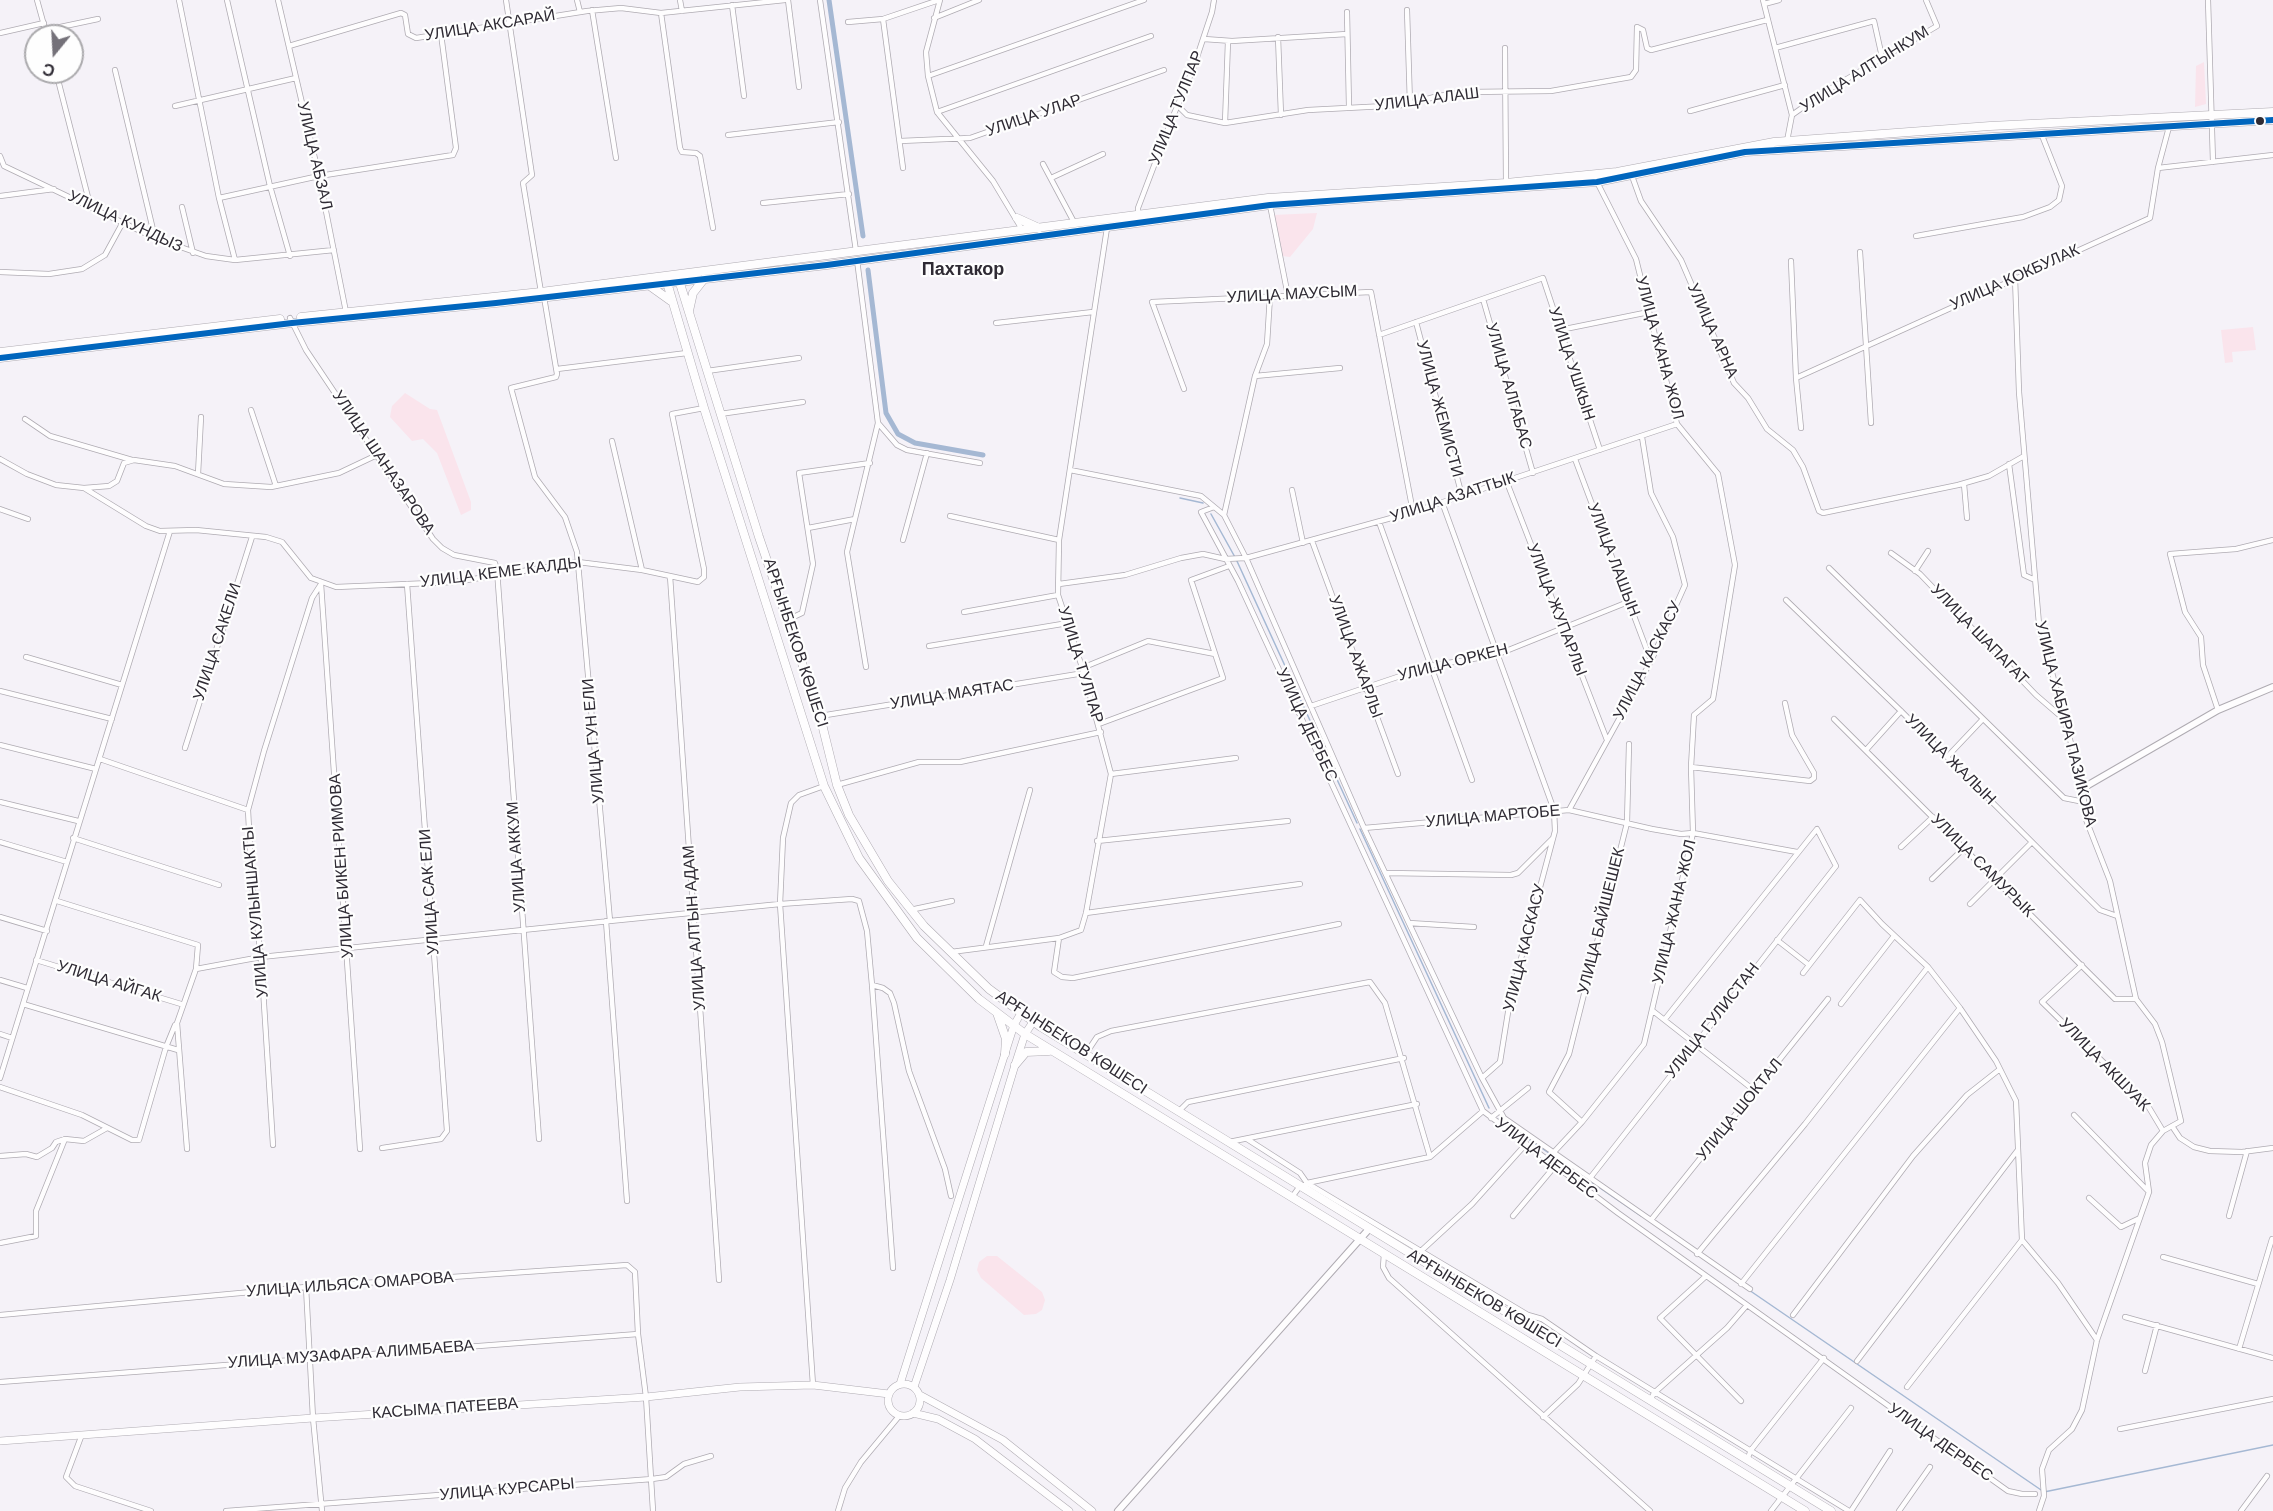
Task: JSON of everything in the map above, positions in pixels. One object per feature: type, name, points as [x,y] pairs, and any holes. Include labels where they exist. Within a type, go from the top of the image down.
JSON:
[{"type":"main road","points":[[1024,235],[1040,229],[1268,198],[1632,176],[1746,152],[2169,127],[2273,112]]},
{"type":"main road","points":[[0,352],[192,327],[291,320],[543,295],[666,279],[679,282],[857,256],[1024,235],[1107,228],[1270,205],[1596,178],[1748,146],[1787,141],[1990,126],[2273,120]]},
{"type":"main road","points":[[1017,218],[1040,229]]},
{"type":"main road","points":[[0,358],[346,312],[650,286],[677,273],[857,256]]},
{"type":"main road","name":"АРҒЫНБЕКОВ КӨШЕСІ","points":[[677,273],[759,537],[820,716],[837,785],[870,853],[910,910],[948,952],[989,989],[1033,1022],[1085,1055],[1303,1185],[1369,1229],[1831,1511]]},
{"type":"main road","name":"АРҒЫНБЕКОВ КӨШЕСІ","points":[[666,279],[704,408],[824,786],[859,858],[885,898],[917,938],[979,999],[1025,1034],[1805,1511]]},
{"type":"main road","points":[[689,312],[693,293],[704,279]]},
{"type":"main road","points":[[650,286],[672,303]]},
{"type":"main road","points":[[746,540],[759,537]]},
{"type":"main road","points":[[997,1012],[1006,1039],[1005,1054]]},
{"type":"main road","points":[[1021,1013],[1014,1025],[900,1384],[889,1394],[889,1403],[892,1410],[900,1415],[913,1413],[944,1421],[975,1439],[1069,1511]]},
{"type":"main road","points":[[914,1387],[950,1280],[1025,1034],[1033,1022]]},
{"type":"main road","points":[[1015,1065],[1026,1052],[1053,1051]]},
{"type":"main road","points":[[900,1384],[914,1387],[920,1395],[1002,1440],[1092,1511]]},
{"type":"main road","name":"КАСЫМА ПАТЕЕВА","points":[[0,1442],[313,1418],[646,1397],[740,1387],[813,1385],[889,1394]]},
{"type":"main road","points":[[913,1413],[919,1405],[920,1395]]},
{"type":"street","points":[[0,33],[44,23],[37,0]]},
{"type":"street","points":[[179,0],[219,198],[235,260]]},
{"type":"street","points":[[227,0],[270,186],[290,256]]},
{"type":"street","name":"УЛИЦА АБЗАЛ","points":[[278,0],[319,176],[346,312]]},
{"type":"street","points":[[506,0],[532,175],[523,183],[557,369],[687,353]]},
{"type":"street","points":[[577,0],[580,12]]},
{"type":"street","points":[[680,0],[682,11]]},
{"type":"street","points":[[786,0],[799,87]]},
{"type":"street","name":"УЛИЦА АКСАРАЙ","points":[[289,46],[401,13],[405,15],[408,34],[412,37],[592,10],[621,8],[661,13],[736,3],[786,0]]},
{"type":"street","points":[[820,0],[849,194],[878,423],[855,519],[848,563],[866,667]]},
{"type":"street","points":[[940,0],[926,52],[928,76],[937,112],[958,141],[993,181],[1017,218],[1024,235]]},
{"type":"street","points":[[848,22],[883,19],[940,0]]},
{"type":"street","points":[[934,18],[979,0]]},
{"type":"street","points":[[928,76],[1144,0]]},
{"type":"street","name":"УЛИЦА ТУЛПАР","points":[[1138,216],[1138,208],[1204,39],[1214,0]]},
{"type":"street","points":[[1779,0],[1763,2],[1792,116]]},
{"type":"street","name":"УЛИЦА АЛТЫНКУМ","points":[[1787,141],[1792,116],[1882,57],[1936,26],[1926,0]]},
{"type":"street","points":[[2208,0],[2213,162]]},
{"type":"street","points":[[736,3],[744,96]]},
{"type":"street","points":[[592,10],[616,158]]},
{"type":"street","points":[[1407,10],[1410,104]]},
{"type":"street","points":[[1347,12],[1348,107]]},
{"type":"street","points":[[661,13],[680,148],[682,152],[696,153],[700,156],[713,228]]},
{"type":"street","points":[[79,24],[98,19]]},
{"type":"street","points":[[883,19],[903,168]]},
{"type":"street","name":"УЛИЦА АЛАШ","points":[[1179,107],[1188,115],[1225,123],[1308,110],[1410,104],[1468,92],[1551,91],[1631,77],[1636,70],[1637,27],[1643,30],[1647,48],[1651,50],[1767,20]]},
{"type":"street","points":[[1775,48],[1874,21],[1882,57]]},
{"type":"street","points":[[219,198],[319,176],[453,155],[456,152],[441,34]]},
{"type":"street","points":[[1204,39],[1228,41],[1347,34]]},
{"type":"street","points":[[937,112],[1150,36]]},
{"type":"street","points":[[1278,37],[1281,116]]},
{"type":"street","points":[[1225,123],[1228,41]]},
{"type":"street","points":[[1505,48],[1506,183]]},
{"type":"street","points":[[115,70],[155,238]]},
{"type":"street","name":"УЛИЦА УЛАР","points":[[900,141],[958,141],[1164,70]]},
{"type":"street","points":[[175,106],[296,78]]},
{"type":"street","points":[[59,84],[90,205]]},
{"type":"street","points":[[1690,111],[1785,85]]},
{"type":"street","points":[[728,135],[839,122]]},
{"type":"street","name":"УЛИЦА КОКБУЛАК","points":[[1796,378],[2015,277],[2150,218],[2158,168],[2169,127]]},
{"type":"street","points":[[1916,236],[2023,216],[2050,207],[2059,200],[2062,186],[2041,133]]},
{"type":"street","points":[[1051,178],[1103,154]]},
{"type":"street","points":[[2158,168],[2273,155]]},
{"type":"street","name":"УЛИЦА КУНДЫЗ","points":[[0,156],[4,166],[90,205],[155,238],[194,252],[235,260],[334,250]]},
{"type":"street","points":[[1043,164],[1075,224]]},
{"type":"street","name":"УЛИЦА АРНА","points":[[1632,176],[1641,201],[1681,260],[1734,383],[1748,398],[1767,429],[1793,450],[1803,467],[1819,511],[1835,511],[1965,484],[1989,477],[2024,456]]},
{"type":"street","name":"УЛИЦА ЖАНА ЖОЛ","points":[[1554,1152],[1582,1122],[1644,1044],[1693,833],[1691,767],[1694,715],[1713,699],[1735,565],[1718,474],[1677,424],[1636,259],[1596,178]]},
{"type":"street","points":[[0,196],[54,189]]},
{"type":"street","points":[[763,203],[849,194]]},
{"type":"street","points":[[1270,205],[1288,296]]},
{"type":"street","points":[[182,207],[194,252]]},
{"type":"street","points":[[0,272],[50,274],[82,269],[105,255],[123,222]]},
{"type":"street","name":"УЛИЦА ТУЛПАР","points":[[948,952],[1059,938],[1081,930],[1086,913],[1097,841],[1111,774],[1099,724],[1058,595],[1059,540],[1107,228]]},
{"type":"street","points":[[1860,252],[1871,423]]},
{"type":"street","points":[[1791,261],[1796,378],[1801,428]]},
{"type":"street","name":"УЛИЦА ХАБИРА ПАЗИКОВА","points":[[2015,277],[2024,456],[2039,624],[2083,788],[2085,818],[2110,881],[2136,999],[2156,1024],[2162,1042],[2181,1121],[2172,1126]]},
{"type":"street","name":"УЛИЦА УШКЫН","points":[[1483,299],[1543,278],[1600,450]]},
{"type":"street","name":"УЛИЦА МАУСЫМ","points":[[1184,389],[1152,302],[1371,292],[1413,512]]},
{"type":"street","points":[[1070,470],[1201,496],[1224,515],[1256,376],[1267,344],[1270,296]]},
{"type":"street","points":[[1380,335],[1483,299]]},
{"type":"street","name":"УЛИЦА АЛГАБАС","points":[[1483,299],[1533,473]]},
{"type":"street","points":[[996,323],[1093,312]]},
{"type":"street","points":[[1560,330],[1649,312]]},
{"type":"street","name":"УЛИЦА ШАНАЗАРОВА","points":[[291,320],[306,350],[442,548],[466,559],[495,563],[495,576]]},
{"type":"street","name":"УЛИЦА ЖЕМИСТИ","points":[[1416,322],[1462,496]]},
{"type":"street","points":[[707,371],[799,358]]},
{"type":"street","points":[[1256,376],[1340,368]]},
{"type":"street","name":"УЛИЦА ГУН ЕЛИ","points":[[557,369],[556,377],[511,388],[535,477],[565,517],[578,562],[608,921],[627,1201]]},
{"type":"street","points":[[720,414],[803,402]]},
{"type":"street","name":"УЛИЦА КЕМЕ КАЛДЫ","points":[[321,584],[336,587],[455,582],[578,562],[642,570],[698,582],[704,577],[704,569],[672,414],[704,408]]},
{"type":"street","points":[[251,410],[276,486]]},
{"type":"street","points":[[198,474],[201,417]]},
{"type":"street","points":[[25,420],[50,436],[134,460],[175,466],[224,484],[276,486],[339,473],[377,455]]},
{"type":"street","points":[[878,423],[897,445],[980,463]]},
{"type":"street","name":"УЛИЦА АЗАТТЫК","points":[[1059,584],[1125,575],[1181,558],[1203,554],[1225,559],[1246,558],[1312,541],[1413,512],[1677,424]]},
{"type":"street","name":"УЛИЦА КАСКАСУ","points":[[1569,810],[1651,661],[1685,585],[1673,537],[1651,493],[1642,437]]},
{"type":"street","points":[[612,441],[642,570]]},
{"type":"street","points":[[903,540],[927,453]]},
{"type":"street","points":[[0,459],[27,474],[56,485],[84,488],[109,486],[117,481],[124,463],[134,460]]},
{"type":"street","name":"УЛИЦА ЛАШЫН","points":[[1575,459],[1651,661]]},
{"type":"street","points":[[788,620],[802,613],[813,564],[800,473],[870,463]]},
{"type":"street","points":[[2009,464],[2024,575],[2036,580]]},
{"type":"street","name":"УЛИЦА ЖУПАРЛЫ","points":[[1506,480],[1607,740]]},
{"type":"street","points":[[1965,484],[1967,518]]},
{"type":"street","points":[[84,488],[146,526],[170,531],[196,530],[282,542],[299,566],[321,584]]},
{"type":"street","points":[[1292,490],[1303,543]]},
{"type":"street","points":[[1442,502],[1554,810]]},
{"type":"street","name":"УЛИЦА ДЕРБЕС","points":[[1214,507],[1201,512],[1347,812],[1483,1111],[1706,1276],[2008,1491],[2035,1494]]},
{"type":"street","points":[[0,509],[28,519]]},
{"type":"street","name":"УЛИЦА ДЕРБЕС","points":[[1224,515],[1246,558],[1364,828],[1482,1078],[1504,1118],[1750,1289]]},
{"type":"street","points":[[950,516],[1059,540]]},
{"type":"street","points":[[808,528],[855,519]]},
{"type":"street","points":[[1379,522],[1472,780]]},
{"type":"street","points":[[0,1078],[36,960],[57,901],[78,821],[100,759],[170,531]]},
{"type":"street","name":"УЛИЦА САКЕЛИ","points":[[185,748],[252,537]]},
{"type":"street","points":[[2218,710],[2204,665],[2201,637],[2182,606],[2170,554],[2236,549],[2273,540]]},
{"type":"street","name":"УЛИЦА АЖАРЛЫ","points":[[1312,541],[1398,774]]},
{"type":"street","points":[[1915,571],[1928,551]]},
{"type":"street","name":"УЛИЦА ШАПАГАТ","points":[[1891,553],[1915,571],[2036,695],[2065,720]]},
{"type":"street","points":[[1099,724],[1223,678],[1191,580],[1228,566]]},
{"type":"street","points":[[1829,568],[2064,798],[2084,802]]},
{"type":"street","name":"УЛИЦА АККУМ","points":[[495,576],[539,1139]]},
{"type":"street","name":"УЛИЦА АЛТЫН АДАМ","points":[[670,576],[719,1280]]},
{"type":"street","name":"УЛИЦА КУЛЫНШАКТЫ","points":[[273,1145],[261,957],[252,885],[248,810],[312,598],[321,584]]},
{"type":"street","name":"УЛИЦА БИКЕН РИМОВА","points":[[321,584],[348,948],[360,1149]]},
{"type":"street","name":"УЛИЦА САК ЕЛИ","points":[[382,1148],[441,1139],[447,1131],[407,584]]},
{"type":"street","points":[[964,612],[1058,595]]},
{"type":"street","name":"УЛИЦА ЖАЛЫН","points":[[1785,600],[1947,756],[2100,910],[2117,916]]},
{"type":"street","name":"УЛИЦА ОРКЕН","points":[[1311,706],[1430,666],[1496,654],[1628,602]]},
{"type":"street","points":[[929,646],[1068,623]]},
{"type":"street","name":"УЛИЦА МАЯТАС","points":[[820,716],[1083,671],[1148,641],[1215,654]]},
{"type":"street","points":[[26,657],[122,685]]},
{"type":"street","points":[[2083,788],[2218,710],[2272,688]]},
{"type":"street","points":[[0,691],[112,718]]},
{"type":"street","points":[[1691,767],[1810,781],[1815,778],[1792,735],[1785,703]]},
{"type":"street","points":[[1866,750],[1901,711]]},
{"type":"street","name":"УЛИЦА САМУРЫК","points":[[1834,719],[2115,999],[2136,999]]},
{"type":"street","points":[[1947,756],[1983,719]]},
{"type":"street","points":[[837,785],[919,762],[960,762],[1101,732]]},
{"type":"street","name":"УЛИЦА БАЙШЕШЕК","points":[[1582,1122],[1549,1092],[1569,1054],[1627,823],[1629,744]]},
{"type":"street","points":[[0,745],[96,770]]},
{"type":"street","points":[[1111,774],[1236,758]]},
{"type":"street","points":[[100,759],[248,810]]},
{"type":"street","points":[[813,1385],[780,904],[783,838],[790,803],[799,795],[824,786]]},
{"type":"street","points":[[986,946],[1030,790]]},
{"type":"street","points":[[0,802],[78,821]]},
{"type":"street","name":"УЛИЦА КАСКАСУ","points":[[1482,1078],[1500,1062],[1510,1000],[1553,838],[1554,810]]},
{"type":"street","name":"УЛИЦА МАРТОБЕ","points":[[1364,828],[1569,810],[1681,834],[1693,833],[1797,852]]},
{"type":"street","points":[[1901,847],[1933,818]]},
{"type":"street","points":[[1097,841],[1288,820]]},
{"type":"street","name":"УЛИЦА ГУЛИСТАН","points":[[1590,1178],[1836,866],[1816,829],[1797,852]]},
{"type":"street","points":[[73,838],[219,885]]},
{"type":"street","points":[[1386,873],[1511,875],[1518,873],[1553,838]]},
{"type":"street","points":[[0,842],[67,862]]},
{"type":"street","points":[[1970,904],[2032,842]]},
{"type":"street","points":[[1932,879],[1964,848]]},
{"type":"street","points":[[1665,1019],[1797,852]]},
{"type":"street","points":[[1086,913],[1300,884]]},
{"type":"street","points":[[196,969],[261,957],[523,932],[608,921],[780,904],[852,899],[859,901],[867,931],[893,1268]]},
{"type":"street","points":[[1803,973],[1860,900],[1928,967],[1960,1008],[2000,1069],[2016,1101],[2022,1240],[2058,1283],[2097,1340]]},
{"type":"street","points":[[0,1087],[82,1115],[132,1140],[140,1140],[166,1047],[196,969],[198,945],[57,901]]},
{"type":"street","points":[[910,910],[952,901]]},
{"type":"street","points":[[0,917],[46,931]]},
{"type":"street","points":[[1409,923],[1474,927]]},
{"type":"street","points":[[1059,938],[1054,972],[1062,977],[1073,978],[1339,924]]},
{"type":"street","points":[[1841,1004],[1894,936]]},
{"type":"street","points":[[1777,940],[1809,965]]},
{"type":"street","name":"УЛИЦА АЙГАК","points":[[36,960],[181,1004]]},
{"type":"street","name":"УЛИЦА АКШУАК","points":[[2082,965],[2042,1002],[2148,1106],[2163,1131]]},
{"type":"street","points":[[1697,1254],[1804,1124],[1928,967]]},
{"type":"street","points":[[0,980],[27,988]]},
{"type":"street","points":[[1085,1055],[1097,1037],[1112,1031],[1364,982],[1376,986],[1385,1003],[1404,1058],[1430,1157]]},
{"type":"street","points":[[872,985],[890,993],[909,1071],[945,1169],[951,1196]]},
{"type":"street","name":"УЛИЦА ШОКТАЛ","points":[[1651,1220],[1828,999]]},
{"type":"street","points":[[23,1004],[178,1050]]},
{"type":"street","points":[[1741,1284],[1960,1008]]},
{"type":"street","points":[[1653,1011],[1755,1091]]},
{"type":"street","points":[[177,1023],[187,1149]]},
{"type":"street","points":[[0,1034],[12,1038]]},
{"type":"street","points":[[1179,1112],[1188,1102],[1404,1058]]},
{"type":"street","points":[[1793,1316],[1913,1156],[1967,1095],[2000,1069]]},
{"type":"street","points":[[1491,1118],[1528,1088]]},
{"type":"street","points":[[1229,1142],[1417,1104]]},
{"type":"street","points":[[1292,1197],[1303,1185],[1430,1157],[1483,1111]]},
{"type":"street","points":[[2074,1115],[2149,1192]]},
{"type":"street","points":[[2039,1511],[2044,1496],[2042,1469],[2049,1450],[2072,1428],[2082,1410],[2097,1340],[2149,1192],[2145,1163],[2151,1145],[2163,1131],[2172,1126],[2180,1138],[2194,1147],[2210,1151],[2273,1148]]},
{"type":"street","points":[[0,1156],[26,1154],[36,1157],[52,1148],[56,1142],[65,1139],[84,1141],[107,1128]]},
{"type":"street","points":[[0,1243],[36,1236],[36,1211],[65,1139]]},
{"type":"street","points":[[1247,1139],[1300,1173],[1303,1185],[1421,1251],[1528,1315],[1542,1319],[1654,1393],[1850,1511],[1890,1451]]},
{"type":"street","points":[[1421,1251],[1472,1204],[1526,1144]]},
{"type":"street","points":[[1857,1361],[2017,1151]]},
{"type":"street","points":[[2229,1216],[2247,1151]]},
{"type":"street","points":[[1513,1216],[1555,1166]]},
{"type":"street","points":[[2089,1198],[2121,1227],[2140,1218]]},
{"type":"street","points":[[1118,1511],[1369,1229]]},
{"type":"street","points":[[2239,1349],[2272,1239]]},
{"type":"street","points":[[1907,1387],[2022,1240]]},
{"type":"street","points":[[1384,1254],[1383,1267],[1389,1278],[1650,1511]]},
{"type":"street","points":[[2163,1257],[2258,1284]]},
{"type":"street","name":"УЛИЦА ИЛЬЯСА ОМАРОВА","points":[[0,1316],[306,1287],[627,1265],[635,1272],[638,1334]]},
{"type":"street","points":[[1706,1276],[1660,1318],[1741,1401]]},
{"type":"street","points":[[306,1287],[312,1357],[313,1418],[322,1511]]},
{"type":"street","points":[[1650,1401],[1654,1393],[1727,1328],[1747,1305]]},
{"type":"street","points":[[1519,1320],[1528,1315]]},
{"type":"street","points":[[2125,1317],[2273,1358]]},
{"type":"street","points":[[2145,1371],[2157,1325]]},
{"type":"street","points":[[638,1334],[646,1397],[654,1511]]},
{"type":"street","name":"УЛИЦА МУЗАФАРА АЛИМБАЕВА","points":[[0,1382],[638,1334]]},
{"type":"street","points":[[1543,1417],[1584,1376],[1596,1356]]},
{"type":"street","points":[[1747,1460],[1751,1450],[1824,1358]]},
{"type":"street","points":[[2120,1429],[2273,1399]]},
{"type":"street","points":[[1771,1511],[1792,1488],[1851,1407]]},
{"type":"street","points":[[838,1511],[845,1488],[861,1462],[900,1415]]},
{"type":"street","points":[[81,1437],[66,1477],[75,1486],[151,1511]]},
{"type":"street","name":"УЛИЦА КУРСАРЫ","points":[[226,1511],[652,1479],[666,1477],[684,1464],[711,1456]]},
{"type":"street","points":[[1899,1511],[1930,1467]]},
{"type":"street","points":[[2241,1511],[2267,1476]]},
{"type":"shaded area","points":[[2204,62],[2206,104],[2195,107],[2196,66]]},
{"type":"shaded area","points":[[1317,213],[1313,229],[1290,257],[1282,256],[1273,215]]},
{"type":"shaded area","points":[[2253,327],[2256,350],[2232,352],[2233,362],[2225,363],[2221,330]]},
{"type":"shaded area","points":[[405,393],[430,409],[437,410],[471,502],[471,510],[461,515],[437,453],[423,439],[412,441],[390,417],[392,406]]},
{"type":"shaded area","points":[[987,1256],[997,1256],[1042,1292],[1045,1300],[1042,1310],[1036,1314],[1024,1315],[981,1278],[977,1270],[979,1262]]},
{"type":"waterway","points":[[829,0],[863,236]]},
{"type":"waterway","points":[[868,270],[886,413],[898,434],[915,443],[983,455]]},
{"type":"waterway","points":[[1180,498],[1203,503]]},
{"type":"waterway","points":[[1211,514],[1236,559],[1357,823]]},
{"type":"waterway","points":[[1360,829],[1489,1108]]},
{"type":"waterway","points":[[1499,1119],[1641,1216]]},
{"type":"waterway","points":[[1749,1290],[2044,1492],[2273,1445]]},
{"type":"transit line","points":[[0,358],[292,323],[496,303],[827,265],[1270,205],[1597,182],[1745,152],[2273,120]]},
{"type":"district","name":"Пахтакор","points":[[963,270]]}]
